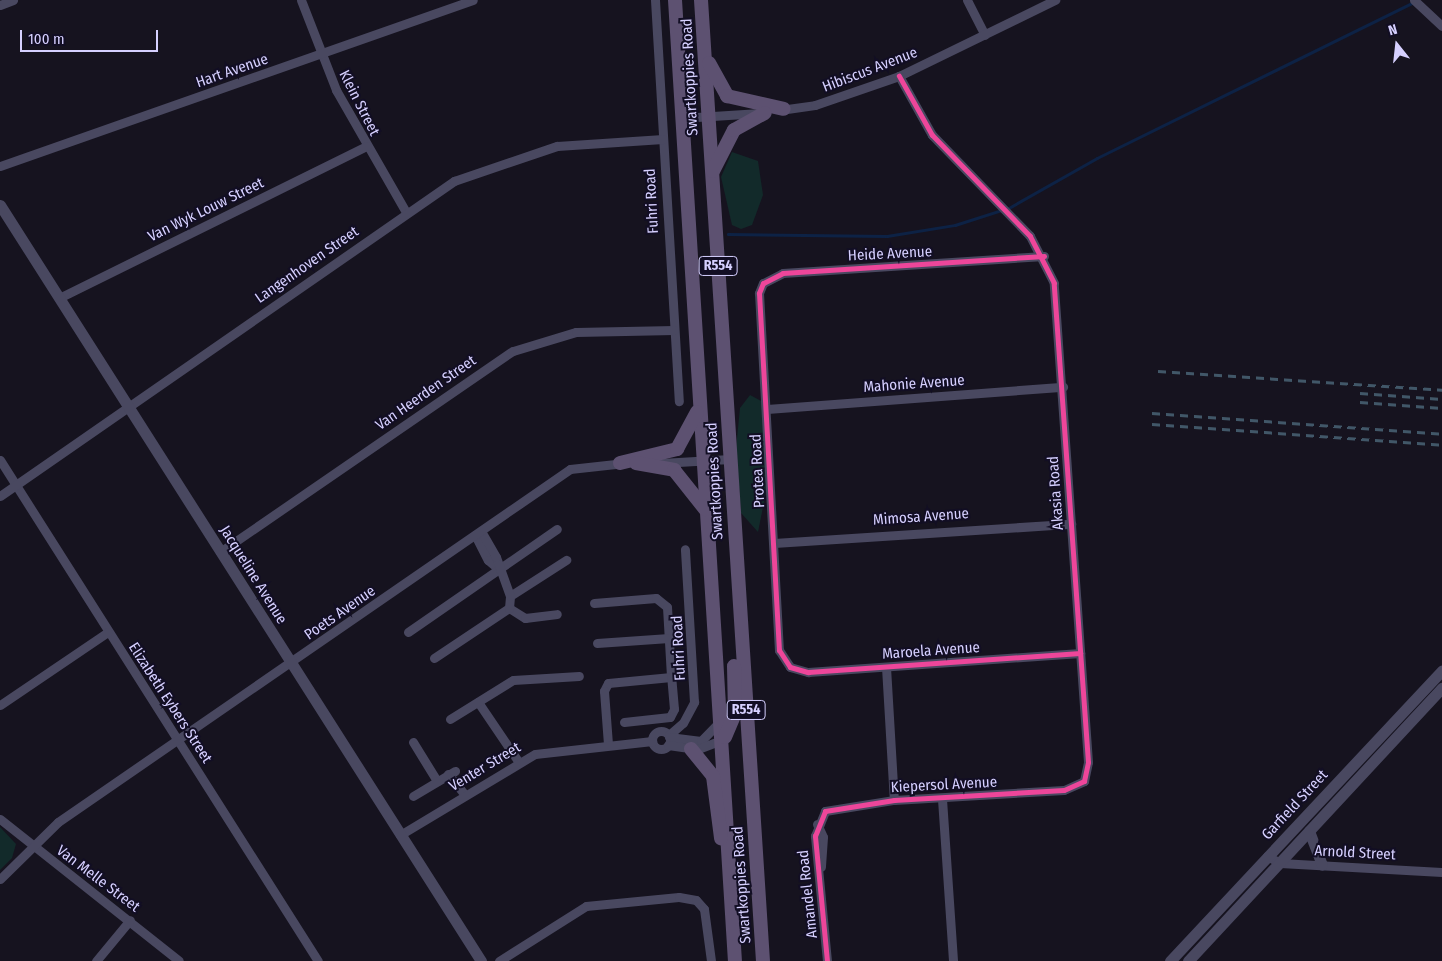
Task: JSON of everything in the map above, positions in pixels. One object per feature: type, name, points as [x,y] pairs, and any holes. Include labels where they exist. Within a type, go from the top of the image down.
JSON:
[{"type":"main road","name":"Swartkoppies Road","points":[[674,0],[702,461],[724,739],[729,894],[735,961]]},
{"type":"main road","name":"Swartkoppies Road","points":[[701,0],[706,56],[711,176],[719,243],[718,290],[762,961]]},
{"type":"main road","points":[[706,56],[727,96],[784,109]]},
{"type":"main road","points":[[711,176],[731,134],[765,113]]},
{"type":"main road","points":[[620,463],[677,449],[690,433],[699,408]]},
{"type":"main road","points":[[636,463],[674,470],[706,512]]},
{"type":"main road","points":[[724,739],[735,714],[733,669],[740,628]]},
{"type":"main road","points":[[688,745],[713,776],[729,894]]},
{"type":"street","points":[[0,4],[13,0]]},
{"type":"street","name":"Klein Street","points":[[301,0],[320,55],[366,146],[406,212]]},
{"type":"street","name":"Hart Avenue","points":[[0,166],[473,0]]},
{"type":"street","name":"Fuhri Road","points":[[655,0],[679,401]]},
{"type":"street","points":[[967,0],[985,35]]},
{"type":"street","name":"Hibiscus Avenue","points":[[682,118],[765,113],[815,105],[899,76],[1054,0]]},
{"type":"street","points":[[1417,3],[1442,26]]},
{"type":"street","name":"Akasia Road","points":[[899,76],[932,135],[1000,204],[1044,256],[1058,308],[1088,762],[1081,784]]},
{"type":"street","name":"Langenhoven Street","points":[[0,496],[406,212],[466,176],[542,151],[577,144],[663,139]]},
{"type":"street","name":"Van Wyk Louw Street","points":[[59,298],[366,146]]},
{"type":"street","name":"Jacqueline Avenue","points":[[0,205],[481,961]]},
{"type":"street","name":"Heide Avenue","points":[[768,278],[1044,256]]},
{"type":"street","name":"Protea Road","points":[[768,278],[759,293],[779,650],[787,664]]},
{"type":"street","name":"Van Heerden Street","points":[[220,552],[513,351],[576,332],[674,330]]},
{"type":"street","name":"Mahonie Avenue","points":[[767,409],[1063,387]]},
{"type":"street","name":"Poets Avenue","points":[[0,880],[58,822],[574,467],[620,463],[730,459]]},
{"type":"street","name":"Elizabeth Eybers Street","points":[[0,460],[318,961]]},
{"type":"street","name":"Mimosa Avenue","points":[[774,543],[1071,524]]},
{"type":"street","points":[[408,632],[497,568],[557,529]]},
{"type":"street","points":[[478,533],[496,557],[497,568],[510,596],[509,608]]},
{"type":"street","name":"Fuhri Road","points":[[684,724],[694,702],[685,549]]},
{"type":"street","points":[[510,596],[566,560]]},
{"type":"street","points":[[594,603],[661,599],[667,607],[674,709],[670,717],[624,722]]},
{"type":"street","points":[[509,608],[524,618],[557,614]]},
{"type":"street","points":[[434,658],[509,608]]},
{"type":"street","points":[[0,706],[108,632]]},
{"type":"street","points":[[597,643],[669,638]]},
{"type":"street","name":"Maroela Avenue","points":[[787,664],[808,672],[1080,653]]},
{"type":"street","points":[[886,667],[894,800]]},
{"type":"street","name":"Garfield Street","points":[[1170,961],[1442,670]]},
{"type":"street","points":[[450,719],[518,679],[579,676]]},
{"type":"street","points":[[608,744],[604,691],[608,683],[671,677]]},
{"type":"street","name":"Garfield Street","points":[[1188,961],[1442,688]]},
{"type":"street","points":[[478,702],[518,761]]},
{"type":"street","points":[[688,745],[701,741],[722,718]]},
{"type":"street","points":[[1392,723],[1402,731]]},
{"type":"street","points":[[684,724],[688,745]]},
{"type":"street","points":[[684,724],[669,739],[658,749],[652,741],[656,732],[669,739],[688,745],[724,739]]},
{"type":"street","name":"Venter Street","points":[[400,835],[518,761],[552,749],[652,741]]},
{"type":"street","points":[[413,742],[437,781]]},
{"type":"street","points":[[413,796],[452,772],[464,794]]},
{"type":"street","name":"Kiepersol Avenue","points":[[817,824],[830,808],[894,800],[942,799],[1064,790],[1081,784]]},
{"type":"street","points":[[942,799],[953,961]]},
{"type":"street","name":"Van Melle Street","points":[[0,819],[34,848],[130,920],[180,961]]},
{"type":"street","name":"Amandel Road","points":[[817,824],[823,837],[821,869],[827,961]]},
{"type":"street","points":[[1309,831],[1322,865]]},
{"type":"street","name":"Arnold Street","points":[[1267,856],[1280,863],[1442,872]]},
{"type":"street","points":[[499,961],[595,903],[679,897],[699,902],[707,916],[711,961]]},
{"type":"street","points":[[96,961],[130,920]]},
{"type":"green space","points":[[732,152],[758,161],[763,195],[752,225],[741,229],[732,225],[721,177]]},
{"type":"green space","points":[[750,395],[765,403],[768,482],[758,532],[741,513],[736,448],[740,408]]},
{"type":"green space","points":[[0,827],[16,844],[12,858],[0,870]]},
{"type":"waterway","points":[[1007,209],[1097,158],[1414,2]]},
{"type":"waterway","points":[[728,234],[887,236],[955,225],[1002,210]]},
{"type":"railway","points":[[1158,371],[1442,390]]},
{"type":"railway","points":[[1360,393],[1442,399]]},
{"type":"railway","points":[[1360,402],[1442,408]]},
{"type":"railway","points":[[1152,413],[1442,434]]},
{"type":"railway","points":[[1152,424],[1442,445]]},
{"type":"cycle path","points":[[827,961],[815,836],[825,811],[894,800],[1064,790],[1084,781],[1088,762],[1054,283],[1030,236],[932,135],[899,76]]},
{"type":"cycle path","points":[[1044,256],[783,273],[763,283],[759,293],[779,650],[790,667],[808,672],[1080,653]]}]
